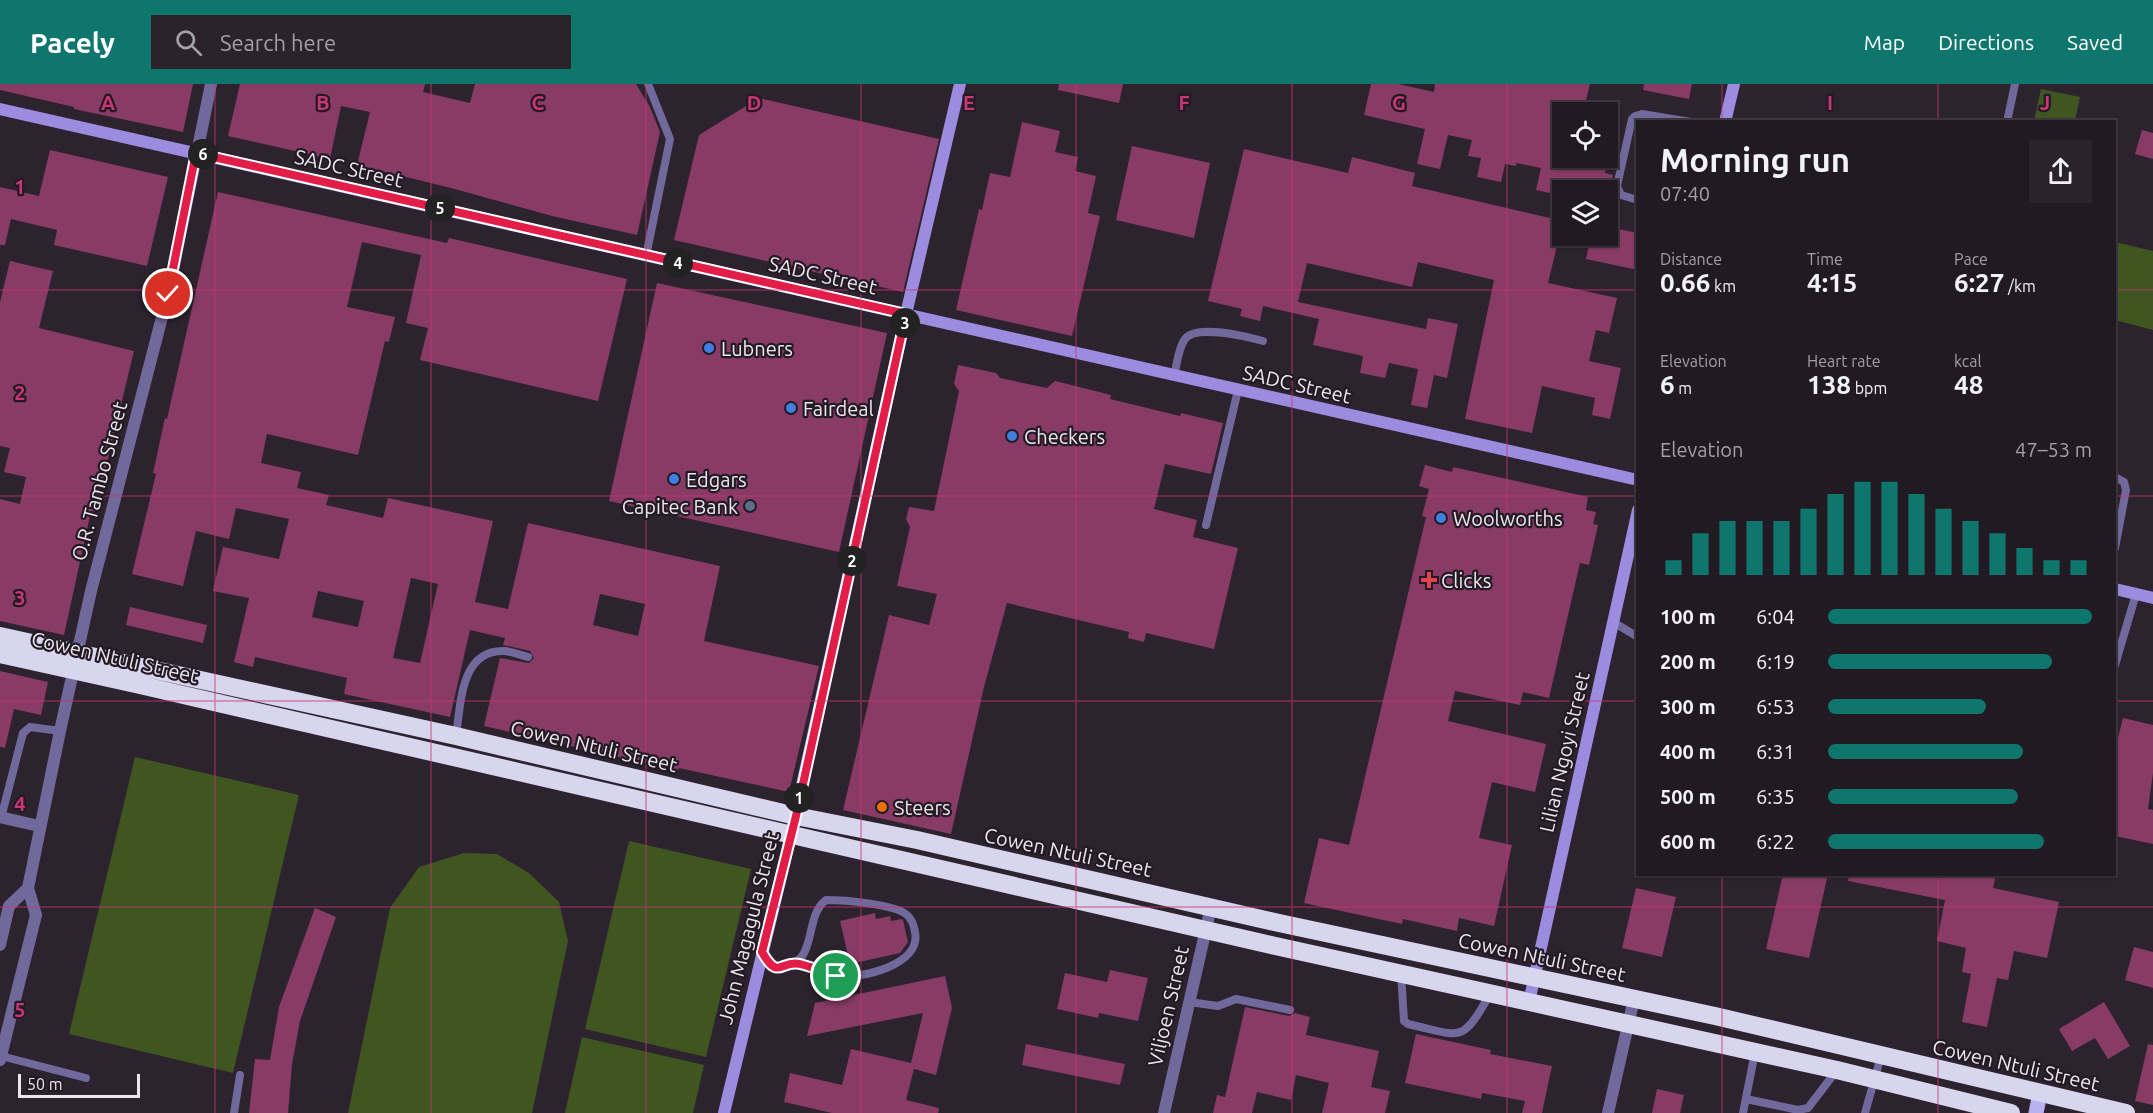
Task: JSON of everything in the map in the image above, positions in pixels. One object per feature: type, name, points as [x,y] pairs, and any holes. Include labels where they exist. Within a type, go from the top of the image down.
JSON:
[{"type":"highway","name":"Cowen Ntuli Street","points":[[0,636],[456,736],[796,816],[917,840],[1211,907],[1715,1016],[2126,1113]]},
{"type":"highway","name":"Cowen Ntuli Street","points":[[0,654],[1205,930],[1755,1051],[2011,1113]]},
{"type":"main road","name":"John Magagula Street","points":[[724,1113],[796,816],[906,314],[960,84]]},
{"type":"main road","points":[[1725,120],[1734,84]]},
{"type":"main road","name":"SADC Street","points":[[0,109],[1636,480]]},
{"type":"main road","name":"Lilian Ngoyi Street","points":[[1529,1002],[1636,519]]},
{"type":"main road","points":[[2116,590],[2153,598]]},
{"type":"main road","points":[[2036,1113],[2040,1094]]},
{"type":"street","name":"O.R. Tambo Street","points":[[1,1058],[4,1024],[36,915],[28,888],[39,826],[91,591],[161,323],[211,84]]},
{"type":"street","points":[[1,817],[39,826]]},
{"type":"street","points":[[0,945],[9,906],[28,888]]},
{"type":"street","name":"Viljoen Street","points":[[1164,1113],[1211,907]]},
{"type":"street","points":[[1608,1113],[1634,999]]},
{"type":"lane","points":[[646,256],[669,139],[648,84]]},
{"type":"lane","points":[[2007,120],[2015,84]]},
{"type":"lane","points":[[1636,199],[1621,195],[1617,186],[1632,119],[1642,114],[1679,120]]},
{"type":"lane","points":[[1174,376],[1184,341],[1191,334],[1222,333],[1242,335],[1263,341]]},
{"type":"lane","points":[[1206,525],[1238,390]]},
{"type":"lane","points":[[2116,478],[2124,482],[2126,489],[2116,543]]},
{"type":"lane","points":[[2116,662],[2136,594]]},
{"type":"lane","points":[[1613,622],[1636,636]]},
{"type":"lane","points":[[456,736],[465,683],[478,657],[507,651],[528,657]]},
{"type":"lane","points":[[1,817],[23,733],[30,727],[60,731]]},
{"type":"lane","points":[[762,952],[769,964],[773,966],[780,968],[797,963],[803,957],[818,909],[826,900],[849,900],[904,913],[909,916],[915,933],[915,946],[909,955],[897,963],[876,971],[836,976],[797,963]]},
{"type":"lane","points":[[1401,974],[1404,1022],[1453,1034],[1466,1030],[1476,1019],[1491,993]]},
{"type":"lane","points":[[1189,1002],[1218,1006],[1236,999],[1290,1010]]},
{"type":"lane","points":[[1743,1113],[1755,1051]]},
{"type":"lane","points":[[1864,1113],[1881,1056]]},
{"type":"lane","points":[[1,1058],[86,1078]]},
{"type":"lane","points":[[1746,1099],[1798,1110],[1808,1108],[1837,1070]]},
{"type":"lane","points":[[234,1113],[240,1075]]},
{"type":"green space","points":[[2041,89],[2080,97],[2075,120],[2034,120]]},
{"type":"green space","points":[[2116,242],[2153,251],[2153,330],[2116,320]]},
{"type":"green space","points":[[135,757],[299,795],[233,1073],[69,1034]]},
{"type":"green space","points":[[629,841],[751,869],[706,1057],[585,1029]]},
{"type":"green space","points":[[464,853],[497,854],[529,873],[559,902],[568,941],[532,1113],[348,1113],[390,908],[419,867]]},
{"type":"green space","points":[[582,1037],[704,1065],[693,1113],[565,1113]]},
{"type":"building","points":[[0,84],[193,84],[183,132],[74,109],[74,107],[0,90]]},
{"type":"building","points":[[240,84],[425,84],[423,92],[470,103],[475,84],[636,84],[650,107],[660,132],[637,235],[552,216],[357,165],[370,112],[341,106],[330,159],[228,136]]},
{"type":"building","points":[[1059,84],[1123,84],[1119,103],[1058,90]]},
{"type":"building","points":[[1371,84],[1398,84],[1434,92],[1435,84],[1590,84],[1586,102],[1552,102],[1552,168],[1606,168],[1605,173],[1613,175],[1612,180],[1552,180],[1552,194],[1536,190],[1541,168],[1516,163],[1516,166],[1505,164],[1501,182],[1477,177],[1481,158],[1468,156],[1472,140],[1448,135],[1440,169],[1417,164],[1425,129],[1364,115]]},
{"type":"building","points":[[1644,84],[1692,84],[1689,99],[1643,90]]},
{"type":"building","points":[[759,98],[939,139],[903,292],[674,240],[699,135]]},
{"type":"building","points":[[1022,122],[1060,131],[1055,152],[1078,157],[1075,171],[1096,176],[1088,213],[1100,216],[1072,336],[956,310],[979,209],[982,210],[990,173],[1010,177]]},
{"type":"building","points":[[2142,130],[2153,133],[2153,159],[2135,154]]},
{"type":"building","points":[[1132,146],[1210,163],[1194,238],[1116,220]]},
{"type":"building","points":[[1244,149],[1348,173],[1352,157],[1415,173],[1412,186],[1552,218],[1552,246],[1557,246],[1548,283],[1617,298],[1609,333],[1596,330],[1589,361],[1621,368],[1610,419],[1592,415],[1595,398],[1542,386],[1532,433],[1465,419],[1494,280],[1418,262],[1412,287],[1307,263],[1298,302],[1426,329],[1428,318],[1458,324],[1447,378],[1434,375],[1427,408],[1411,405],[1418,369],[1389,363],[1385,378],[1360,373],[1363,356],[1313,345],[1319,319],[1263,306],[1260,321],[1240,316],[1242,309],[1208,301]]},
{"type":"building","points":[[50,150],[168,177],[147,266],[54,245],[57,230],[11,219],[5,245],[0,245],[0,187],[39,196]]},
{"type":"building","points":[[218,192],[447,243],[449,238],[627,279],[598,401],[420,360],[428,328],[406,323],[421,255],[362,242],[347,307],[395,317],[389,342],[385,341],[358,455],[267,434],[261,463],[301,472],[297,488],[329,495],[326,505],[383,518],[388,498],[493,521],[475,602],[508,609],[528,523],[720,566],[704,641],[819,666],[789,792],[679,768],[678,770],[484,726],[500,658],[529,663],[534,658],[530,651],[503,645],[505,638],[470,630],[450,717],[344,694],[347,678],[255,657],[253,667],[234,662],[249,598],[213,591],[223,547],[279,559],[289,519],[236,508],[229,539],[196,531],[183,586],[132,574],[156,474],[153,473],[165,418],[167,419]],"holes":[[[411,578],[438,584],[420,663],[393,658]],[[318,591],[364,601],[358,627],[312,617]],[[600,594],[645,604],[638,636],[593,625]]]},
{"type":"building","points":[[1618,229],[1636,233],[1636,270],[1586,259],[1589,246],[1618,246]]},
{"type":"building","points":[[10,261],[53,271],[39,328],[134,351],[95,512],[91,511],[64,635],[0,621],[0,499],[20,504],[26,477],[4,472],[10,448],[0,446],[0,302]]},
{"type":"building","points":[[657,283],[887,333],[839,552],[609,501]]},
{"type":"building","points":[[958,365],[996,373],[1000,378],[1047,388],[1055,381],[1111,395],[1110,399],[1180,416],[1181,413],[1223,423],[1211,474],[1165,464],[1154,509],[1197,520],[1193,537],[1238,548],[1214,649],[1146,633],[1144,642],[1128,638],[1129,632],[1007,603],[984,687],[951,834],[843,810],[889,615],[929,625],[937,594],[897,586],[910,527],[906,519],[909,507],[934,511],[959,391],[954,384]]},
{"type":"building","points":[[1425,465],[1452,472],[1453,467],[1588,497],[1586,510],[1596,512],[1593,524],[1598,525],[1589,565],[1580,563],[1549,698],[1523,692],[1520,705],[1455,691],[1448,721],[1546,744],[1535,792],[1492,782],[1479,838],[1512,845],[1494,926],[1459,918],[1457,931],[1403,919],[1402,924],[1304,903],[1319,838],[1349,845],[1426,517],[1422,516],[1429,489],[1419,486]]},
{"type":"building","points":[[130,607],[207,625],[203,643],[126,625]]},
{"type":"building","points":[[0,671],[48,682],[41,715],[14,709],[5,748],[0,747]]},
{"type":"building","points":[[2123,718],[2153,725],[2153,773],[2148,809],[2153,810],[2153,844],[2116,836],[2116,746]]},
{"type":"building","points":[[1783,876],[1828,876],[1809,958],[1766,949]]},
{"type":"building","points":[[1849,876],[1996,876],[1993,888],[2059,902],[2047,958],[2014,951],[2008,980],[1997,978],[1987,1027],[1962,1022],[1971,974],[1962,972],[1966,948],[1937,941],[1945,900],[1848,881]]},
{"type":"building","points":[[1636,888],[1676,897],[1662,957],[1622,948]]},
{"type":"building","points":[[315,908],[336,917],[300,1021],[292,1064],[288,1113],[249,1113],[255,1059],[270,1060],[279,1007]]},
{"type":"building","points":[[875,913],[876,919],[890,916],[891,921],[903,920],[908,942],[900,953],[850,964],[840,921]]},
{"type":"building","points":[[2134,947],[2153,952],[2153,988],[2125,980]]},
{"type":"building","points":[[1110,970],[1148,978],[1138,1021],[1099,1013],[1098,1018],[1057,1009],[1065,973],[1107,982]]},
{"type":"building","points":[[945,976],[952,1008],[936,1075],[914,1069],[906,1100],[939,1108],[938,1113],[832,1113],[784,1102],[790,1073],[842,1085],[851,1049],[911,1063],[923,1013],[807,1036],[815,1003]]},
{"type":"building","points":[[2104,1002],[2130,1046],[2108,1059],[2095,1038],[2072,1051],[2059,1029]]},
{"type":"building","points":[[1245,1007],[1289,1016],[1295,1013],[1310,1017],[1306,1035],[1379,1051],[1371,1087],[1390,1091],[1385,1113],[1322,1113],[1329,1083],[1296,1075],[1291,1100],[1257,1092],[1252,1113],[1213,1113],[1217,1095],[1225,1097]]},
{"type":"building","points":[[1416,1034],[1491,1050],[1490,1054],[1552,1066],[1542,1113],[1522,1113],[1525,1101],[1482,1093],[1481,1099],[1405,1083]]},
{"type":"building","points":[[1026,1044],[1125,1064],[1120,1085],[1022,1065]]},
{"type":"building","points":[[2148,1044],[2153,1045],[2153,1105],[2135,1101]]},
{"type":"building","points":[[1657,1089],[1684,1095],[1680,1113],[1652,1113]]},
{"type":"place","name":"Lubners","points":[[709,348]]},
{"type":"place","name":"Fairdeal","points":[[791,408]]},
{"type":"place","name":"Checkers","points":[[1012,436]]},
{"type":"place","name":"Edgars","points":[[674,479]]},
{"type":"place","name":"Capitec Bank","points":[[750,506]]},
{"type":"place","name":"Woolworths","points":[[1441,518]]},
{"type":"place","name":"Clicks","points":[[1429,580]]},
{"type":"place","name":"Steers","points":[[882,807]]},
{"type":"route","points":[[168,294],[196,153],[906,314],[796,816],[762,952],[769,964],[773,966],[780,968],[797,963],[836,976]]}]
